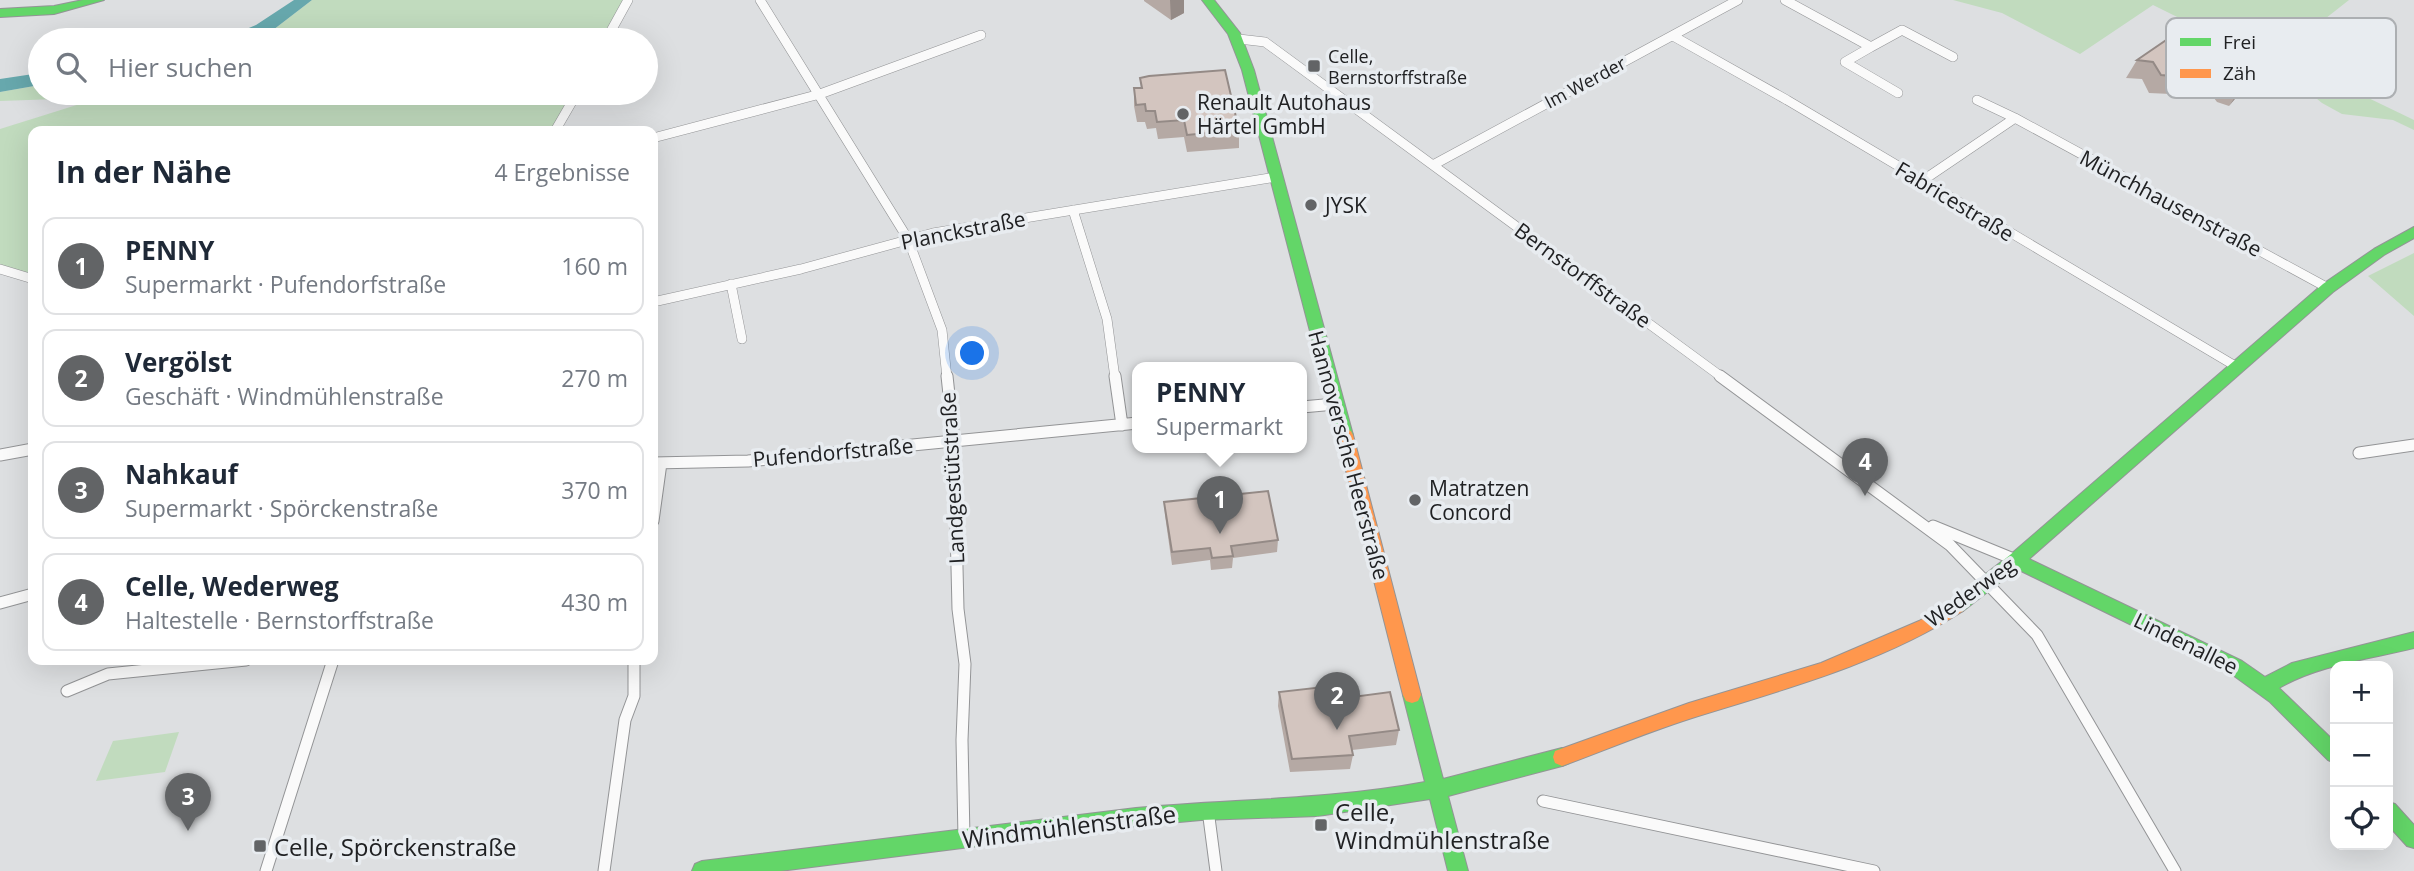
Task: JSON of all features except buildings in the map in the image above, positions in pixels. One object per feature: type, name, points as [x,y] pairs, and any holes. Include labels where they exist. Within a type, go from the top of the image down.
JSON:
[{"type":"main road","points":[[0,13],[54,10],[98,0]]},
{"type":"main road","name":"Hannoversche Heerstraße","points":[[1208,0],[1221,12],[1239,39],[1458,871]]},
{"type":"main road","name":"Wederweg","points":[[1437,789],[1525,769],[1689,711],[1824,670],[1924,626],[1989,583],[2328,288],[2379,252],[2414,232]]},
{"type":"main road","name":"Lindenallee","points":[[2016,560],[2236,667],[2266,686],[2295,711],[2330,749]]},
{"type":"main road","points":[[2266,686],[2292,671],[2414,640]]},
{"type":"main road","name":"Windmühlenstraße","points":[[702,871],[1208,810],[1319,807],[1437,789]]},
{"type":"main road","points":[[2393,816],[2414,839]]},
{"type":"street","points":[[613,28],[628,0]]},
{"type":"street","name":"Landgestütstraße","points":[[760,0],[908,239],[942,330],[954,441],[958,609],[965,664],[962,740],[964,838]]},
{"type":"street","name":"Im Werder","points":[[1433,165],[1738,0]]},
{"type":"street","points":[[1785,0],[1871,47]]},
{"type":"street","points":[[1898,93],[1845,62],[1902,30],[1953,57]]},
{"type":"street","points":[[658,137],[820,94],[981,36]]},
{"type":"street","name":"Fabricestraße","points":[[1673,36],[2237,367]]},
{"type":"street","name":"Bernstorffstraße","points":[[1239,39],[1265,42],[1923,523],[1989,583],[2037,635],[2175,871]]},
{"type":"street","name":"Münchhausenstraße","points":[[1977,100],[2328,288]]},
{"type":"street","points":[[558,126],[570,105]]},
{"type":"street","points":[[1922,181],[2015,118]]},
{"type":"street","name":"Planckstraße","points":[[658,301],[908,239],[1276,177]]},
{"type":"street","points":[[1073,210],[1107,319],[1122,425]]},
{"type":"street","points":[[0,269],[28,277]]},
{"type":"street","points":[[731,284],[742,339]]},
{"type":"street","points":[[1307,407],[1335,404]]},
{"type":"street","name":"Pufendorfstraße","points":[[658,463],[748,461],[1132,424]]},
{"type":"street","points":[[2359,453],[2414,445]]},
{"type":"street","points":[[0,455],[28,450]]},
{"type":"street","name":"Bernstorffstraße","points":[[1923,523],[2016,560]]},
{"type":"street","points":[[0,603],[28,595]]},
{"type":"street","points":[[67,691],[108,674],[197,665]]},
{"type":"street","points":[[266,871],[331,665]]},
{"type":"street","points":[[604,871],[625,720],[634,696],[634,665]]},
{"type":"street","points":[[1543,802],[1874,871]]},
{"type":"street","points":[[1208,810],[1216,871]]},
{"type":"green space","points":[[312,0],[627,0],[611,28],[276,28]]},
{"type":"green space","points":[[1953,0],[2349,0],[2326,18],[2179,18],[2153,5],[2080,54],[2002,13]]},
{"type":"green space","points":[[28,87],[28,100],[0,101],[0,92]]},
{"type":"green space","points":[[2316,98],[2368,98],[2414,120],[2414,130],[2393,120],[2342,114]]},
{"type":"green space","points":[[77,105],[566,105],[554,126],[28,126],[28,274],[0,266],[0,129]]},
{"type":"green space","points":[[2414,253],[2414,316],[2368,276]]},
{"type":"green space","points":[[179,732],[165,772],[96,781],[113,741]]},
{"type":"water","points":[[294,0],[312,0],[276,28],[249,28]]},
{"type":"water","points":[[28,75],[28,87],[0,92],[0,79]]},
{"type":"traffic: fast","points":[[0,13],[54,10],[98,0]]},
{"type":"traffic: fast","points":[[1208,0],[1234,33],[1248,70],[1345,435]]},
{"type":"traffic: fast","points":[[1957,606],[2016,560],[2328,288],[2379,252],[2414,232]]},
{"type":"traffic: fast","points":[[2016,560],[2236,667],[2276,696],[2330,749]]},
{"type":"traffic: fast","points":[[2266,686],[2292,671],[2414,640]]},
{"type":"traffic: fast","points":[[1412,695],[1458,871]]},
{"type":"traffic: fast","points":[[702,871],[1136,817],[1210,810],[1333,805],[1478,780],[1562,757]]},
{"type":"traffic: fast","points":[[2393,816],[2414,839]]},
{"type":"traffic: slow","points":[[1345,435],[1412,695]]},
{"type":"traffic: slow","points":[[1562,757],[1689,711],[1824,670],[1925,626],[1957,606]]},
{"type":"place","name":"Celle, Bernstorffstraße","points":[[1314,66]]},
{"type":"place","name":"Renault Autohaus Härtel GmbH","points":[[1183,114]]},
{"type":"place","name":"JYSK","points":[[1311,205]]},
{"type":"place","name":"Celle, Wederweg","points":[[1865,496]]},
{"type":"place","name":"Matratzen Concord","points":[[1415,500]]},
{"type":"place","name":"PENNY","points":[[1220,534]]},
{"type":"place","name":"Vergölst","points":[[1337,730]]},
{"type":"place","name":"Celle, Windmühlenstraße","points":[[1321,825]]},
{"type":"place","name":"Nahkauf","points":[[188,831]]},
{"type":"place","name":"Celle, Spörckenstraße","points":[[260,846]]}]
